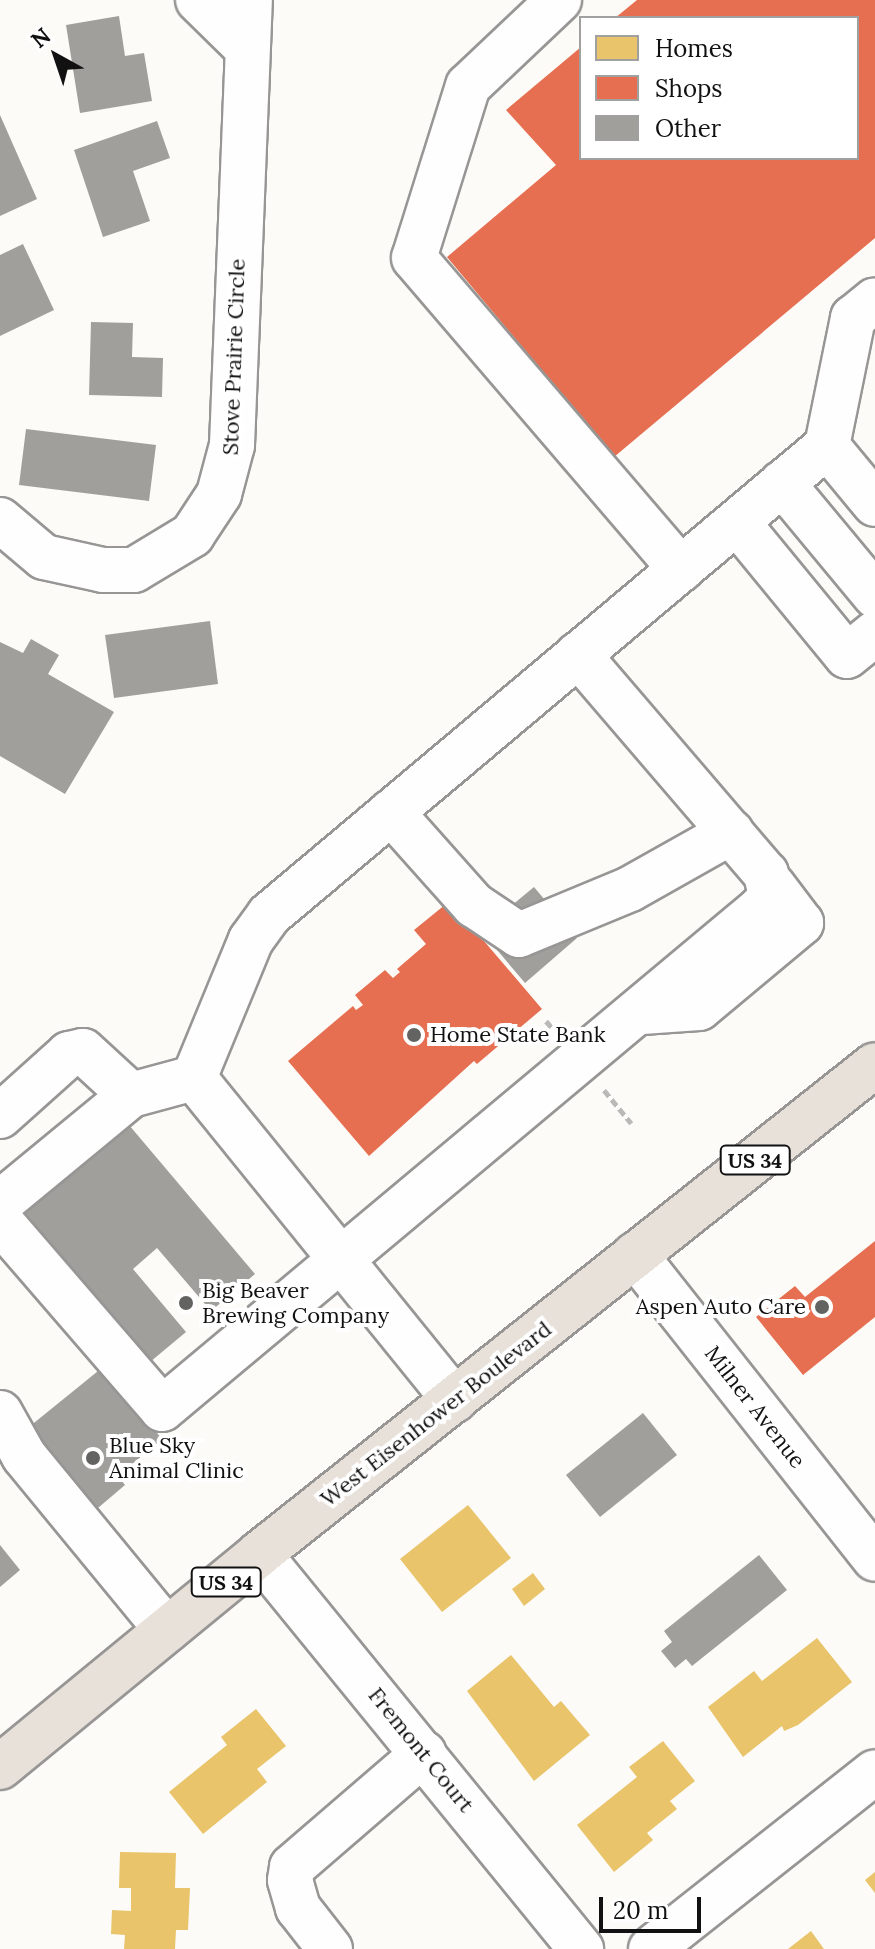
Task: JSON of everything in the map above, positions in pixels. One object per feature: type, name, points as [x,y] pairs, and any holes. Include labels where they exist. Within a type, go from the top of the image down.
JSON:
[{"type":"highway","name":"West Eisenhower Boulevard","points":[[0,1767],[259,1554],[875,1065]]},
{"type":"street","points":[[198,0],[246,47]]},
{"type":"street","name":"Stove Prairie Circle","points":[[0,520],[44,557],[103,570],[134,570],[192,535],[219,494],[232,445],[250,0]]},
{"type":"street","points":[[559,0],[468,86],[414,258],[681,569]]},
{"type":"street","points":[[194,1078],[251,940],[269,915],[827,446],[853,318],[875,300]]},
{"type":"street","points":[[827,446],[875,504]]},
{"type":"street","points":[[782,483],[875,595]]},
{"type":"street","points":[[737,522],[847,656],[875,633]]},
{"type":"street","points":[[0,1221],[162,1409],[642,1012],[760,909],[773,886],[731,832],[578,655]]},
{"type":"street","points":[[391,812],[474,905],[519,935],[630,889],[731,832]]},
{"type":"street","points":[[0,1116],[69,1054],[83,1051],[131,1095]]},
{"type":"street","points":[[0,1203],[131,1095],[194,1078]]},
{"type":"street","points":[[194,1078],[455,1400]]},
{"type":"street","name":"Milner Avenue","points":[[635,1255],[875,1559]]},
{"type":"street","points":[[0,1413],[24,1456],[167,1630]]},
{"type":"street","name":"Fremont Court","points":[[259,1554],[581,1949]]},
{"type":"street","points":[[330,1949],[298,1908],[292,1867],[424,1753]]},
{"type":"street","points":[[651,1949],[875,1772]]},
{"type":"building: Homes","points":[[468,1505],[511,1558],[442,1612],[400,1559]]},
{"type":"building: Homes","points":[[533,1573],[545,1589],[524,1606],[512,1589]]},
{"type":"building: Homes","points":[[817,1638],[852,1682],[798,1725],[784,1731],[782,1726],[743,1757],[708,1707],[754,1671],[762,1681]]},
{"type":"building: Homes","points":[[511,1655],[554,1707],[561,1701],[590,1735],[534,1781],[467,1691]]},
{"type":"building: Homes","points":[[256,1709],[286,1746],[257,1769],[267,1782],[203,1834],[169,1792],[227,1745],[221,1737]]},
{"type":"building: Homes","points":[[663,1741],[695,1781],[670,1801],[677,1809],[647,1833],[653,1840],[614,1872],[577,1825],[637,1777],[629,1767]]},
{"type":"building: Homes","points":[[120,1852],[176,1853],[175,1888],[190,1888],[188,1930],[176,1930],[175,1949],[124,1949],[125,1935],[111,1934],[112,1910],[131,1911],[131,1888],[119,1888]]},
{"type":"building: Homes","points":[[875,1872],[875,1893],[865,1880]]},
{"type":"building: Homes","points":[[811,1931],[824,1949],[788,1949]]},
{"type":"building: Shops","points":[[637,0],[875,0],[875,238],[614,457],[447,257],[556,165],[506,110],[579,49],[579,160],[859,160],[859,16],[617,16]]},
{"type":"building: Shops","name":"Home State Bank","points":[[446,904],[461,914],[542,1009],[477,1064],[474,1061],[369,1156],[288,1061],[353,1006],[356,1010],[363,1005],[355,995],[385,970],[393,978],[400,972],[397,969],[426,944],[414,930]]},
{"type":"building: Shops","name":"Aspen Auto Care","points":[[875,1241],[875,1317],[803,1375],[756,1317],[795,1286],[805,1297]]},
{"type":"building: Other","points":[[119,16],[125,56],[144,53],[152,101],[80,113],[66,25]]},
{"type":"building: Other","points":[[0,115],[37,199],[0,216]]},
{"type":"building: Other","points":[[157,121],[170,158],[133,171],[150,221],[103,237],[74,150]]},
{"type":"building: Other","points":[[23,244],[54,310],[0,336],[0,255]]},
{"type":"building: Other","points":[[91,322],[133,323],[132,357],[163,358],[162,397],[89,395]]},
{"type":"building: Other","points":[[26,429],[156,445],[149,501],[19,485]]},
{"type":"building: Other","points":[[210,621],[218,684],[114,698],[105,635]]},
{"type":"building: Other","points":[[31,639],[59,655],[48,674],[114,712],[65,794],[0,756],[0,642],[23,653]]},
{"type":"building: Other","points":[[534,887],[577,938],[525,983],[481,931]]},
{"type":"building: Other","points":[[129,1125],[255,1274],[211,1311],[157,1248],[133,1269],[186,1332],[144,1367],[18,1218]]},
{"type":"building: Other","name":"Blue Sky Animal Clinic","points":[[103,1367],[162,1439],[118,1476],[125,1485],[92,1513],[24,1431]]},
{"type":"building: Other","points":[[643,1413],[677,1455],[600,1517],[566,1475]]},
{"type":"building: Other","points":[[0,1545],[20,1570],[0,1587]]},
{"type":"building: Other","points":[[759,1555],[787,1590],[692,1666],[686,1659],[675,1668],[661,1651],[672,1642],[664,1631]]},
{"type":"place","name":"Home State Bank","points":[[414,1035]]},
{"type":"place","name":"Big Beaver Brewing Company","points":[[186,1303]]},
{"type":"place","name":"Aspen Auto Care","points":[[822,1307]]},
{"type":"place","name":"Blue Sky Animal Clinic","points":[[93,1458]]}]
